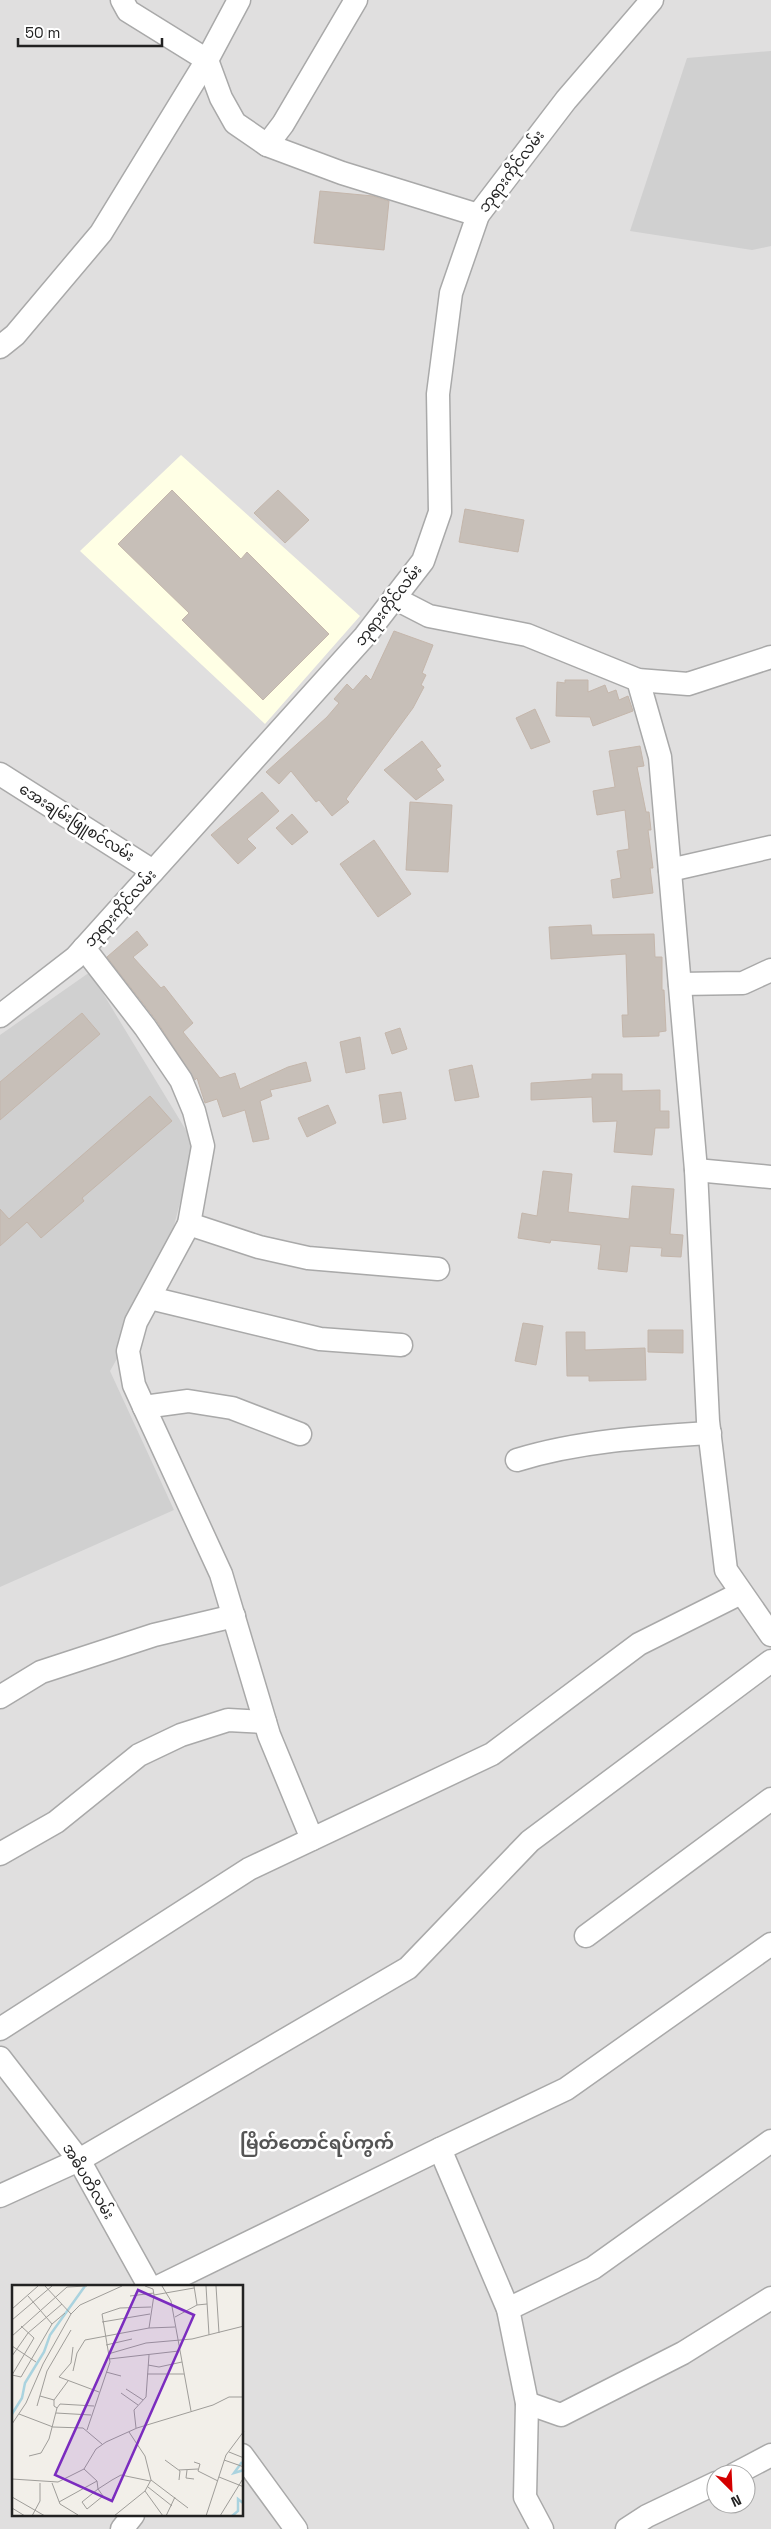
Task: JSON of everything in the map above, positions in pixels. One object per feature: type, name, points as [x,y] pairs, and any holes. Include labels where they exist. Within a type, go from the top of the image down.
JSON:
[{"type":"street","points":[[122,0],[128,11],[207,60],[221,98],[235,123],[267,145],[342,173],[478,215]]},
{"type":"street","points":[[0,347],[15,335],[101,233],[207,60],[239,0]]},
{"type":"street","points":[[267,145],[283,124],[356,0]]},
{"type":"street","name":"ဘုရားကိုင်လမ်း","points":[[0,1016],[75,958],[365,636],[422,561],[440,512],[438,394],[450,302],[478,215],[566,100],[652,0]]},
{"type":"street","points":[[394,598],[429,616],[527,635],[638,680],[688,684],[771,657]]},
{"type":"street","points":[[638,680],[660,757],[696,1170],[710,1433],[726,1570],[771,1635]]},
{"type":"street","name":"အေးချမ်းဖြူစင်လမ်း","points":[[0,774],[154,871]]},
{"type":"street","points":[[670,870],[771,847]]},
{"type":"street","points":[[84,948],[145,1027],[181,1080],[194,1111],[203,1146],[188,1224],[136,1322],[128,1351],[134,1385],[220,1574],[265,1722],[312,1839]]},
{"type":"street","points":[[680,984],[743,983],[771,970]]},
{"type":"street","points":[[696,1170],[771,1177]]},
{"type":"street","points":[[188,1224],[259,1247],[308,1258],[438,1269]]},
{"type":"street","points":[[150,1298],[320,1339],[401,1344]]},
{"type":"street","points":[[144,1407],[188,1401],[232,1408],[300,1434]]},
{"type":"street","points":[[517,1460],[542,1452],[631,1438],[710,1433]]},
{"type":"street","points":[[0,2029],[249,1869],[492,1754],[639,1644],[741,1593]]},
{"type":"street","points":[[0,1697],[41,1672],[154,1635],[234,1616]]},
{"type":"street","points":[[0,2196],[79,2160],[408,1968],[530,1840],[771,1661]]},
{"type":"street","points":[[0,1854],[56,1822],[138,1755],[181,1735],[228,1720],[265,1722]]},
{"type":"street","points":[[586,1936],[771,1799]]},
{"type":"street","points":[[162,2285],[566,2089],[771,1944]]},
{"type":"street","name":"အဓိပတိလမ်း","points":[[0,2058],[79,2160],[148,2285]]},
{"type":"street","points":[[508,2309],[593,2268],[771,2141]]},
{"type":"street","points":[[440,2149],[508,2309],[527,2404],[525,2497],[542,2529]]},
{"type":"street","points":[[527,2404],[561,2415],[683,2353],[771,2298]]},
{"type":"street","points":[[754,2464],[771,2455]]},
{"type":"street","points":[[244,2458],[296,2529]]},
{"type":"street","points":[[627,2529],[647,2516],[706,2488]]},
{"type":"street","points":[[122,2529],[131,2516]]},
{"type":"shaded area","points":[[0,0],[771,0],[771,2529],[0,2529]]},
{"type":"shaded area","points":[[771,51],[771,246],[752,250],[630,231],[687,58]]},
{"type":"shaded area","points":[[181,455],[360,616],[265,724],[80,551]]},
{"type":"shaded area","points":[[90,972],[195,1145],[158,1287],[110,1371],[174,1510],[0,1587],[0,1035]]},
{"type":"building","points":[[320,191],[373,196],[389,201],[384,250],[314,243]]},
{"type":"building","points":[[172,490],[241,559],[247,552],[329,634],[263,700],[182,620],[189,613],[118,544]]},
{"type":"building","points":[[278,490],[309,520],[285,543],[254,513]]},
{"type":"building","points":[[465,509],[524,520],[518,552],[459,542]]},
{"type":"building","points":[[394,631],[433,645],[422,673],[426,675],[421,685],[424,687],[413,708],[346,799],[349,802],[332,816],[319,800],[316,802],[291,771],[279,784],[266,772],[327,717],[339,703],[334,699],[347,684],[353,690],[366,675],[371,680]]},
{"type":"building","points":[[565,680],[588,680],[588,692],[605,685],[608,693],[616,690],[619,700],[628,696],[633,711],[593,726],[590,717],[556,716],[557,682],[565,683]]},
{"type":"building","points":[[535,709],[550,742],[531,749],[516,718]]},
{"type":"building","points":[[422,741],[441,766],[436,769],[444,780],[416,800],[384,770]]},
{"type":"building","points":[[640,746],[644,766],[637,767],[646,812],[649,812],[651,830],[648,830],[653,868],[650,868],[653,893],[613,898],[611,880],[621,878],[617,851],[629,849],[625,810],[597,815],[593,791],[615,787],[609,751]]},
{"type":"building","points":[[262,792],[279,811],[247,839],[256,848],[238,864],[211,835]]},
{"type":"building","points":[[410,802],[452,805],[448,872],[406,870]]},
{"type":"building","points":[[292,814],[308,832],[292,845],[276,828]]},
{"type":"building","points":[[374,840],[411,894],[378,917],[340,864]]},
{"type":"building","points":[[591,925],[592,935],[654,934],[655,957],[662,957],[662,990],[664,990],[666,1031],[659,1032],[659,1036],[623,1037],[622,1015],[628,1015],[626,954],[551,959],[549,927]]},
{"type":"building","points":[[137,931],[148,945],[133,957],[161,988],[164,986],[193,1023],[183,1032],[220,1078],[235,1073],[240,1089],[288,1067],[306,1062],[311,1081],[270,1090],[272,1096],[260,1101],[269,1139],[253,1142],[245,1110],[223,1117],[217,1099],[205,1103],[197,1078],[195,1080],[156,1020],[107,957]]},
{"type":"building","points":[[82,1013],[100,1034],[0,1120],[0,1082]]},
{"type":"building","points":[[400,1028],[407,1049],[392,1054],[385,1033]]},
{"type":"building","points":[[360,1037],[365,1069],[346,1073],[340,1042]]},
{"type":"building","points":[[472,1065],[479,1097],[455,1101],[449,1070]]},
{"type":"building","points":[[592,1074],[622,1074],[622,1091],[660,1090],[660,1111],[669,1111],[669,1128],[655,1128],[652,1155],[614,1152],[617,1121],[593,1122],[592,1097],[531,1100],[531,1083],[592,1079]]},
{"type":"building","points":[[401,1092],[406,1119],[383,1123],[379,1095]]},
{"type":"building","points":[[150,1096],[172,1121],[82,1198],[84,1201],[41,1238],[27,1222],[0,1246],[0,1209],[9,1219]]},
{"type":"building","points":[[328,1105],[336,1123],[307,1137],[298,1118]]},
{"type":"building","points":[[543,1171],[572,1174],[568,1212],[629,1219],[632,1186],[674,1189],[670,1234],[683,1235],[681,1257],[661,1256],[662,1248],[630,1246],[627,1272],[598,1269],[601,1245],[551,1240],[550,1243],[518,1238],[522,1213],[537,1216]]},
{"type":"building","points":[[523,1323],[543,1326],[536,1365],[515,1361]]},
{"type":"building","points":[[648,1330],[683,1330],[683,1353],[648,1352]]},
{"type":"building","points":[[566,1332],[585,1332],[585,1350],[645,1348],[646,1380],[589,1381],[589,1376],[567,1376]]},
{"type":"district","name":"မြိတ်တောင်ရပ်ကွက်","points":[[317,2142]]}]
